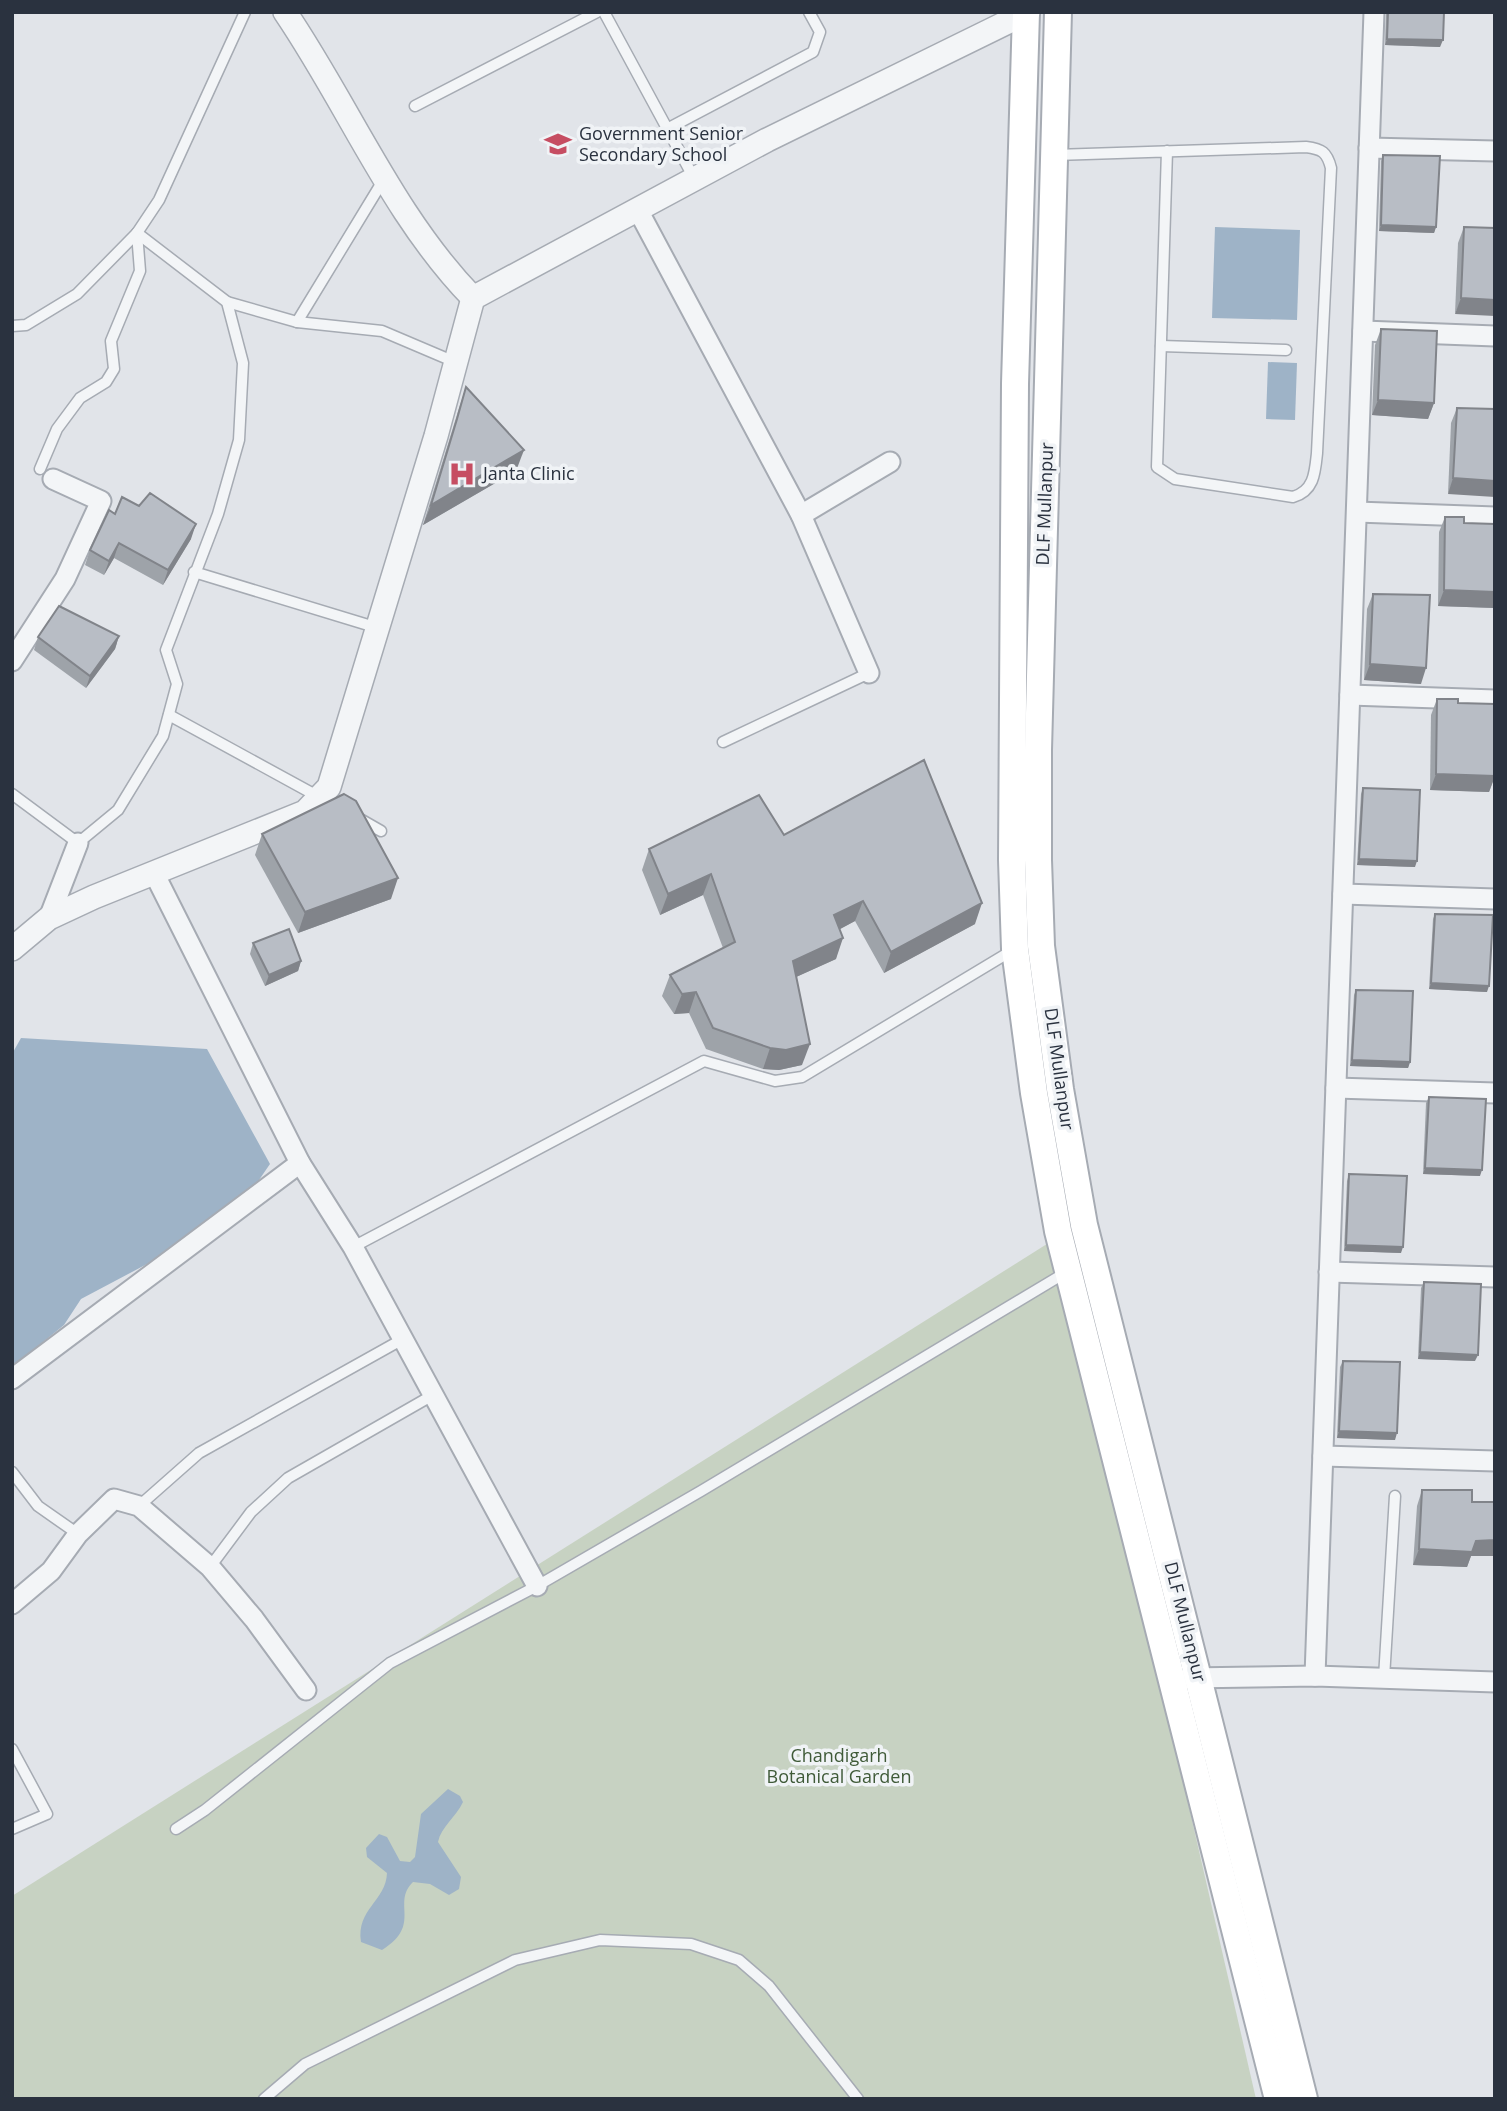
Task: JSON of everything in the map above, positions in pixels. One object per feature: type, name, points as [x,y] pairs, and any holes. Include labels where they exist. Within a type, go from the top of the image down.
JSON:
[{"type":"main road","name":"DLF Mullanpur","points":[[1058,12],[1038,750],[1041,946],[1060,1089],[1084,1226],[1304,2099]]},
{"type":"main road","name":"DLF Mullanpur","points":[[1027,13],[1012,630],[1015,949],[1034,1093],[1058,1231],[1278,2099]]},
{"type":"street","points":[[285,12],[323,67],[341,108],[384,179],[455,279],[473,298]]},
{"type":"street","points":[[1315,1676],[1374,12]]},
{"type":"street","points":[[12,949],[49,918],[94,897],[155,875],[305,813],[326,801],[379,628],[473,298],[639,212],[767,140],[1027,13]]},
{"type":"street","points":[[1369,148],[1495,150]]},
{"type":"street","points":[[639,212],[801,516],[869,673]]},
{"type":"street","points":[[1363,331],[1495,336]]},
{"type":"street","points":[[801,516],[890,462]]},
{"type":"street","points":[[12,661],[65,579],[102,500],[47,474]]},
{"type":"street","points":[[1357,512],[1495,517]]},
{"type":"street","points":[[1350,695],[1495,701]]},
{"type":"street","points":[[49,918],[78,843]]},
{"type":"street","points":[[155,875],[300,1163],[353,1247],[537,1586]]},
{"type":"street","points":[[1343,894],[1495,899]]},
{"type":"street","points":[[1336,1088],[1495,1093]]},
{"type":"street","points":[[12,1379],[300,1163]]},
{"type":"street","points":[[1329,1272],[1495,1277]]},
{"type":"street","points":[[1323,1456],[1495,1461]]},
{"type":"street","points":[[12,1604],[51,1571],[78,1534],[114,1499],[139,1506],[210,1567],[254,1619],[306,1690]]},
{"type":"street","points":[[1173,1678],[1315,1676],[1495,1682]]},
{"type":"lane","points":[[12,326],[26,325],[77,294],[137,233],[159,200],[245,12]]},
{"type":"lane","points":[[415,106],[597,12]]},
{"type":"lane","points":[[604,12],[696,180]]},
{"type":"lane","points":[[667,130],[813,52],[820,32],[809,12]]},
{"type":"lane","points":[[1054,155],[1167,151],[1306,147],[1320,149],[1328,155],[1331,169],[1317,453],[1308,490],[1293,497],[1175,479],[1162,473],[1157,467],[1167,151]]},
{"type":"lane","points":[[298,322],[384,179]]},
{"type":"lane","points":[[137,233],[227,302],[298,322],[382,331],[456,362]]},
{"type":"lane","points":[[47,474],[57,429],[80,398],[106,382],[114,369],[111,341],[140,271],[137,233]]},
{"type":"lane","points":[[12,794],[78,843],[118,810],[163,736],[177,684],[166,650],[218,514],[239,440],[243,363],[227,302]]},
{"type":"lane","points":[[1161,346],[1286,350]]},
{"type":"lane","points":[[194,572],[379,628]]},
{"type":"lane","points":[[723,742],[869,673]]},
{"type":"lane","points":[[169,715],[326,801]]},
{"type":"lane","points":[[344,811],[381,831]]},
{"type":"lane","points":[[353,1247],[704,1061],[775,1081],[802,1077],[1015,949]]},
{"type":"lane","points":[[176,1829],[205,1810],[390,1663],[537,1586],[1069,1271]]},
{"type":"lane","points":[[139,1506],[198,1453],[403,1339]]},
{"type":"lane","points":[[210,1567],[251,1512],[288,1478],[433,1395]]},
{"type":"lane","points":[[12,1472],[38,1506],[78,1534]]},
{"type":"lane","points":[[1384,1678],[1395,1496]]},
{"type":"lane","points":[[12,1749],[47,1814],[12,1829]]},
{"type":"lane","points":[[264,2099],[305,2064],[515,1960],[600,1940],[691,1944],[739,1960],[769,1986],[858,2099]]},
{"type":"green space","name":"Chandigarh Botanical Garden","points":[[1058,1237],[1256,2099],[12,2099],[12,1896]]},
{"type":"water","points":[[1215,227],[1300,230],[1297,320],[1212,318]]},
{"type":"water","points":[[1268,362],[1297,363],[1295,420],[1266,419]]},
{"type":"water","points":[[21,1038],[207,1049],[270,1164],[232,1219],[81,1299],[64,1325],[12,1367],[12,1054]]},
{"type":"water","points":[[448,1789],[460,1796],[463,1802],[438,1842],[461,1877],[459,1889],[449,1895],[430,1884],[413,1882],[405,1898],[404,1923],[394,1941],[382,1950],[361,1942],[363,1921],[382,1891],[387,1873],[367,1857],[366,1848],[379,1834],[387,1837],[400,1861],[410,1862],[415,1857],[421,1814]]},
{"type":"building","points":[[1388,12],[1444,12],[1443,40],[1387,39]]},
{"type":"building","points":[[1383,155],[1440,156],[1436,227],[1381,225]]},
{"type":"building","points":[[1464,227],[1495,228],[1495,300],[1461,298]]},
{"type":"building","points":[[1381,329],[1437,331],[1434,403],[1378,400]]},
{"type":"building","points":[[466,387],[524,450],[431,505],[457,419]]},
{"type":"building","points":[[1457,408],[1495,409],[1495,481],[1453,478]]},
{"type":"building","points":[[150,493],[196,524],[168,570],[119,543],[109,561],[90,550],[109,510],[115,514],[122,497],[139,506]]},
{"type":"building","points":[[1445,517],[1464,517],[1464,523],[1495,524],[1495,592],[1444,590]]},
{"type":"building","points":[[1373,594],[1430,595],[1426,668],[1370,664]]},
{"type":"building","points":[[59,606],[119,636],[90,676],[38,637]]},
{"type":"building","points":[[1437,699],[1458,699],[1458,703],[1495,704],[1495,776],[1436,774]]},
{"type":"building","points":[[924,760],[982,903],[891,952],[863,901],[834,915],[843,938],[793,961],[810,1044],[786,1050],[770,1048],[713,1028],[696,992],[682,994],[670,975],[735,942],[711,874],[668,894],[649,849],[759,795],[784,835]]},
{"type":"building","points":[[1363,788],[1420,790],[1417,861],[1359,859]]},
{"type":"building","points":[[344,794],[356,801],[398,878],[305,912],[262,834]]},
{"type":"building","points":[[1435,914],[1493,915],[1489,986],[1431,983]]},
{"type":"building","points":[[289,929],[301,961],[269,975],[253,943]]},
{"type":"building","points":[[1356,990],[1413,991],[1410,1062],[1352,1060]]},
{"type":"building","points":[[1429,1097],[1486,1099],[1482,1170],[1425,1168]]},
{"type":"building","points":[[1349,1174],[1407,1176],[1403,1247],[1346,1245]]},
{"type":"building","points":[[1424,1282],[1481,1284],[1478,1355],[1420,1352]]},
{"type":"building","points":[[1343,1361],[1400,1362],[1397,1433],[1339,1431]]},
{"type":"building","points":[[1422,1490],[1472,1490],[1472,1502],[1495,1502],[1495,1540],[1476,1541],[1472,1552],[1419,1549]]},
{"type":"place","name":"Government Senior Secondary School","points":[[558,144]]},
{"type":"place","name":"Janta Clinic","points":[[462,474]]}]
